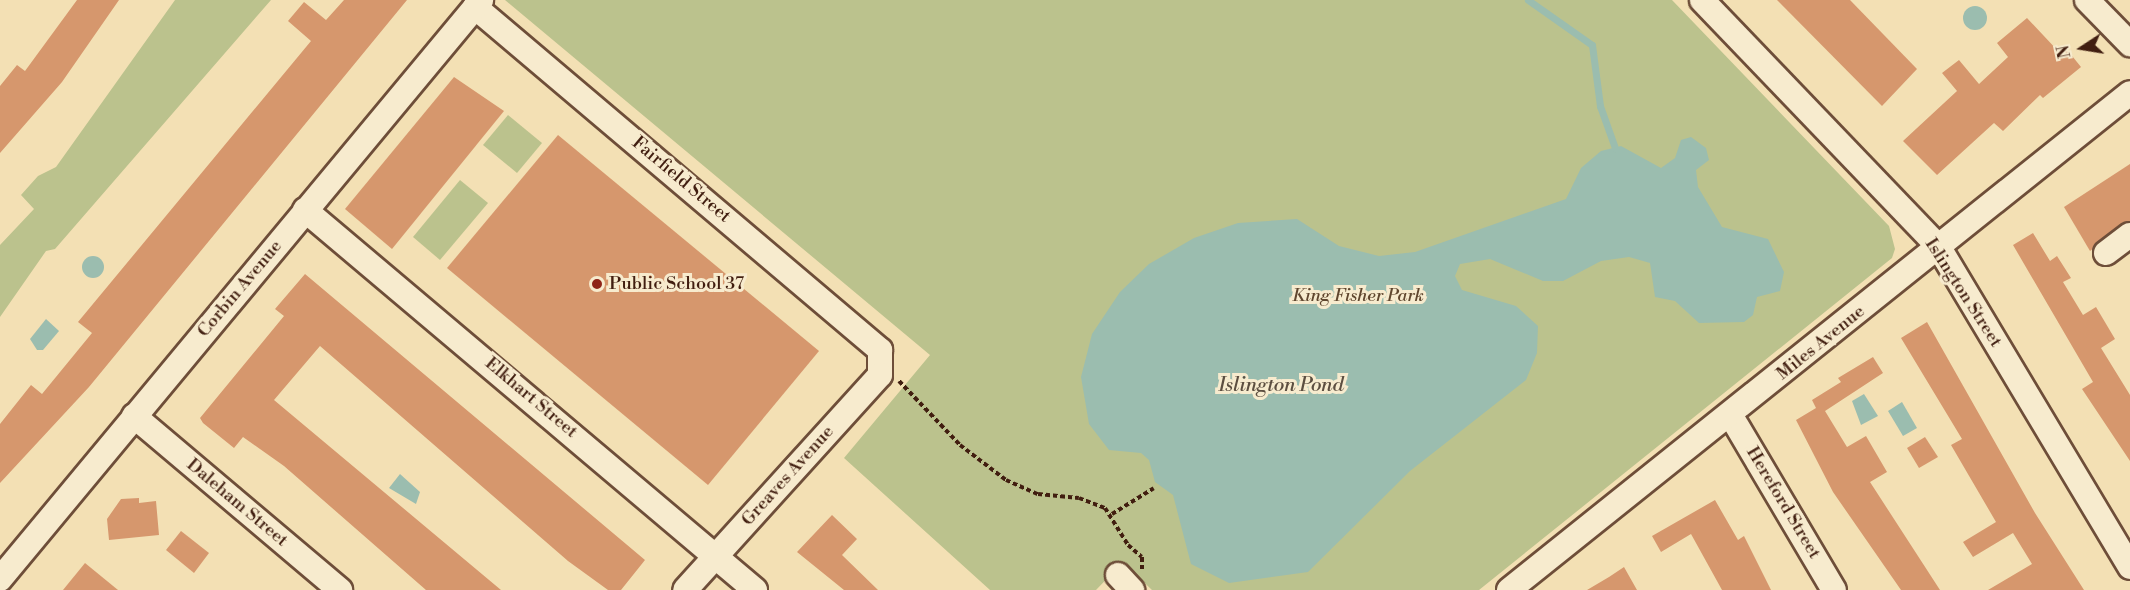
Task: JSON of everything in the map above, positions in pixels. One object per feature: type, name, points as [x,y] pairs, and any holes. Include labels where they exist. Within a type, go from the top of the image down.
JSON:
[{"type":"street","name":"Islington Street","points":[[1702,0],[1938,246],[2130,567]]},
{"type":"street","points":[[2087,0],[2130,44]]},
{"type":"street","name":"Corbin Avenue","points":[[0,579],[478,3]]},
{"type":"street","name":"Fairfield Street","points":[[478,3],[874,343],[883,363]]},
{"type":"street","name":"Miles Avenue","points":[[1513,589],[2130,93]]},
{"type":"street","name":"Elkhart Street","points":[[305,210],[717,554],[754,590]]},
{"type":"street","points":[[2106,253],[2130,235]]},
{"type":"street","name":"Greaves Avenue","points":[[685,590],[883,363]]},
{"type":"street","name":"Daleham Street","points":[[134,416],[337,589]]},
{"type":"street","name":"Hereford Street","points":[[1731,416],[1834,590]]},
{"type":"path","points":[[883,363],[960,445],[1006,480],[1038,494],[1079,498],[1112,514],[1128,545],[1144,561],[1125,583]]},
{"type":"path","points":[[1112,514],[1154,488]]},
{"type":"green space","points":[[175,0],[271,0],[55,249],[46,251],[0,317],[0,245],[34,209],[21,195],[38,176],[56,167]]},
{"type":"green space","name":"King Fisher Park","points":[[505,0],[1672,0],[1889,226],[1895,249],[1892,258],[1479,590],[1152,590],[1123,562],[1096,590],[990,590],[844,458],[930,355]]},
{"type":"green space","points":[[508,115],[542,143],[517,173],[483,145]]},
{"type":"green space","points":[[460,180],[488,203],[440,260],[413,237]]},
{"type":"water","points":[[1975,6],[1984,9],[1987,18],[1984,27],[1975,30],[1966,27],[1963,18],[1966,9]]},
{"type":"water","name":"Islington Pond","points":[[1691,137],[1706,148],[1709,160],[1696,170],[1698,187],[1722,227],[1768,239],[1784,272],[1780,291],[1757,297],[1753,315],[1744,322],[1699,323],[1675,301],[1655,297],[1650,263],[1629,257],[1601,261],[1563,281],[1543,281],[1490,259],[1460,264],[1455,276],[1462,290],[1516,306],[1538,326],[1537,353],[1526,380],[1410,471],[1308,572],[1229,583],[1191,564],[1173,495],[1155,482],[1149,460],[1141,453],[1109,450],[1089,424],[1081,377],[1092,334],[1120,292],[1149,264],[1194,238],[1238,223],[1297,219],[1339,246],[1379,256],[1415,252],[1566,199],[1581,168],[1601,151],[1621,146],[1661,168],[1675,158],[1681,140]]},
{"type":"water","points":[[93,256],[101,259],[104,267],[101,275],[93,278],[85,275],[82,267],[85,259]]},
{"type":"water","points":[[46,319],[59,331],[43,350],[37,350],[30,339]]},
{"type":"water","points":[[1864,394],[1878,416],[1861,425],[1852,401]]},
{"type":"water","points":[[1902,402],[1917,428],[1903,436],[1888,411]]},
{"type":"water","points":[[400,474],[420,492],[416,504],[389,488]]},
{"type":"building","points":[[77,0],[119,0],[62,82],[0,153],[0,86],[17,65],[25,71]]},
{"type":"building","points":[[344,0],[407,0],[89,387],[0,483],[0,424],[31,385],[42,394],[92,333],[78,322],[311,41],[288,21],[304,2],[326,20]]},
{"type":"building","points":[[1777,0],[1850,0],[1917,69],[1882,106]]},
{"type":"building","points":[[2027,18],[2058,51],[2064,46],[2081,67],[2043,98],[2040,95],[2003,131],[1994,123],[1937,175],[1903,141],[1957,91],[1942,73],[1959,60],[1979,84],[2008,57],[1997,43]]},
{"type":"building","points":[[454,77],[504,111],[392,249],[345,209]]},
{"type":"building","points":[[558,135],[819,351],[708,485],[447,268]]},
{"type":"building","points":[[2130,164],[2130,221],[2090,251],[2064,207]]},
{"type":"building","points":[[2033,233],[2050,261],[2057,256],[2071,278],[2063,282],[2083,315],[2096,307],[2115,339],[2101,348],[2130,395],[2130,461],[2082,389],[2093,382],[2013,245]]},
{"type":"building","points":[[305,274],[645,560],[621,590],[608,590],[568,561],[320,346],[274,400],[501,590],[426,590],[284,466],[243,437],[234,448],[203,423],[200,418],[284,316],[275,309]]},
{"type":"building","points":[[1927,322],[2035,513],[2084,590],[1988,590],[2032,564],[2013,533],[1973,557],[1963,542],[1996,522],[1951,445],[1962,439],[1901,338]]},
{"type":"building","points":[[1873,357],[1883,373],[1825,411],[1847,447],[1866,436],[1887,472],[1870,482],[1940,590],[1901,590],[1833,492],[1796,420],[1816,408],[1812,400],[1841,382],[1838,378]]},
{"type":"building","points":[[1925,437],[1938,457],[1919,468],[1907,448]]},
{"type":"building","points":[[139,498],[139,503],[156,501],[159,535],[109,540],[107,519],[121,499]]},
{"type":"building","points":[[1715,500],[1738,540],[1744,536],[1771,590],[1722,590],[1691,534],[1661,552],[1652,536]]},
{"type":"building","points":[[832,515],[857,539],[842,555],[878,590],[844,590],[797,552]]},
{"type":"building","points":[[181,531],[209,553],[194,573],[166,550]]},
{"type":"building","points":[[85,563],[118,590],[63,590]]},
{"type":"building","points":[[1624,567],[1637,590],[1587,590],[1609,577]]},
{"type":"waterway","points":[[1528,0],[1592,45],[1600,106],[1615,148]]},
{"type":"place","name":"Public School 37","points":[[597,284]]}]
